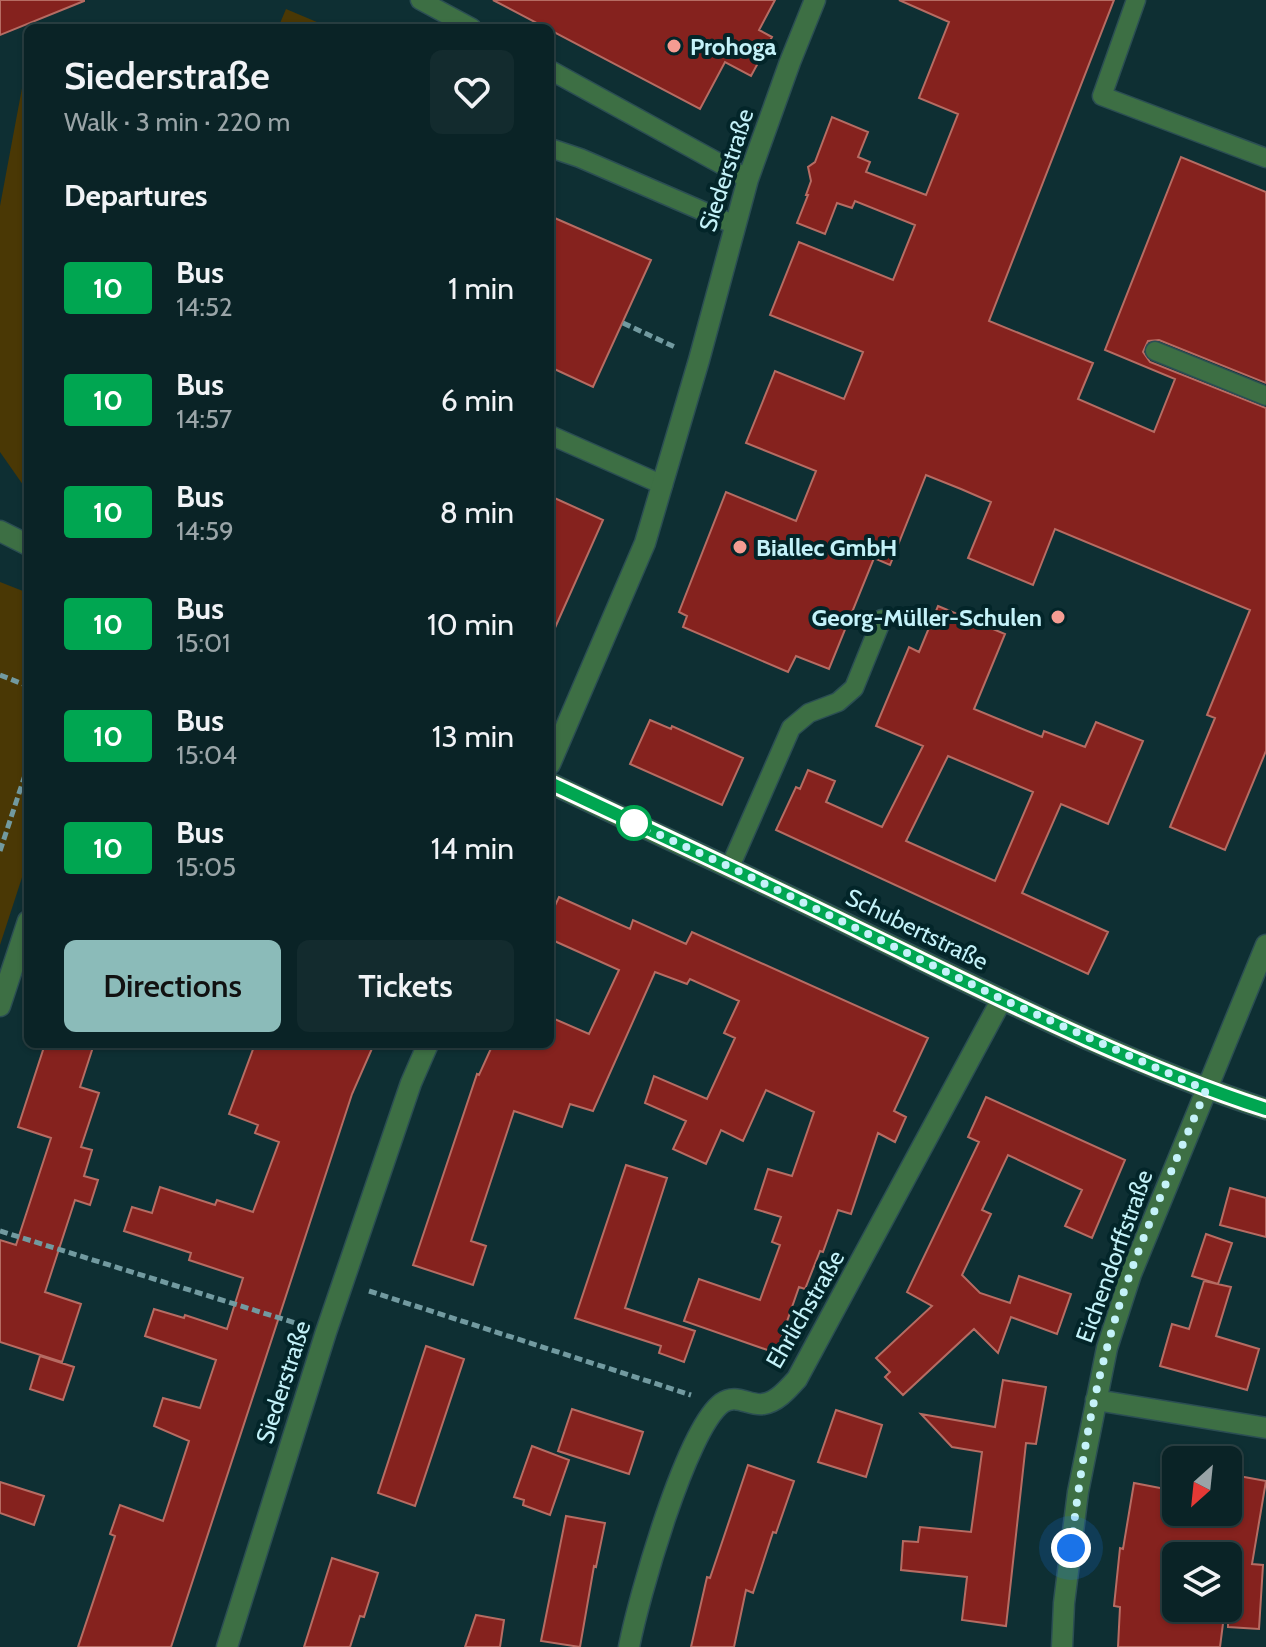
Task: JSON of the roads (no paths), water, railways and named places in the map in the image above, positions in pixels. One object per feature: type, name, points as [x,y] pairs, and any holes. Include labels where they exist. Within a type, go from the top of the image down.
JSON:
[{"type":"street","name":"Siederstraße","points":[[554,755],[645,543],[748,179],[815,0]]},
{"type":"street","points":[[0,531],[24,543]]},
{"type":"street","name":"Schubertstraße","points":[[554,785],[1002,999],[1206,1090],[1266,1109]]},
{"type":"street","points":[[0,1006],[24,933]]},
{"type":"street","name":"Eichendorffstraße","points":[[1062,1647],[1064,1603],[1078,1492],[1107,1348],[1131,1274],[1266,945]]},
{"type":"street","name":"Ehrlichstraße","points":[[629,1647],[637,1604],[673,1496],[711,1414],[724,1401],[741,1398],[762,1404],[784,1394],[797,1379],[1002,999]]},
{"type":"street","name":"Siederstraße","points":[[227,1647],[326,1332],[411,1083],[426,1048]]},
{"type":"street","points":[[1096,1400],[1266,1428]]},
{"type":"lane","points":[[420,0],[465,24]]},
{"type":"lane","points":[[1136,0],[1102,96],[1266,158]]},
{"type":"lane","points":[[554,72],[748,179]]},
{"type":"lane","points":[[554,149],[735,225]]},
{"type":"lane","points":[[1155,351],[1266,396]]},
{"type":"lane","points":[[554,437],[663,485]]},
{"type":"lane","points":[[730,867],[791,728],[809,713],[838,702],[854,688],[882,619]]},
{"type":"place","name":"Prohoga","points":[[674,46]]},
{"type":"place","name":"Biallec GmbH","points":[[740,547]]},
{"type":"place","name":"Georg-Müller-Schulen","points":[[1058,617]]}]
